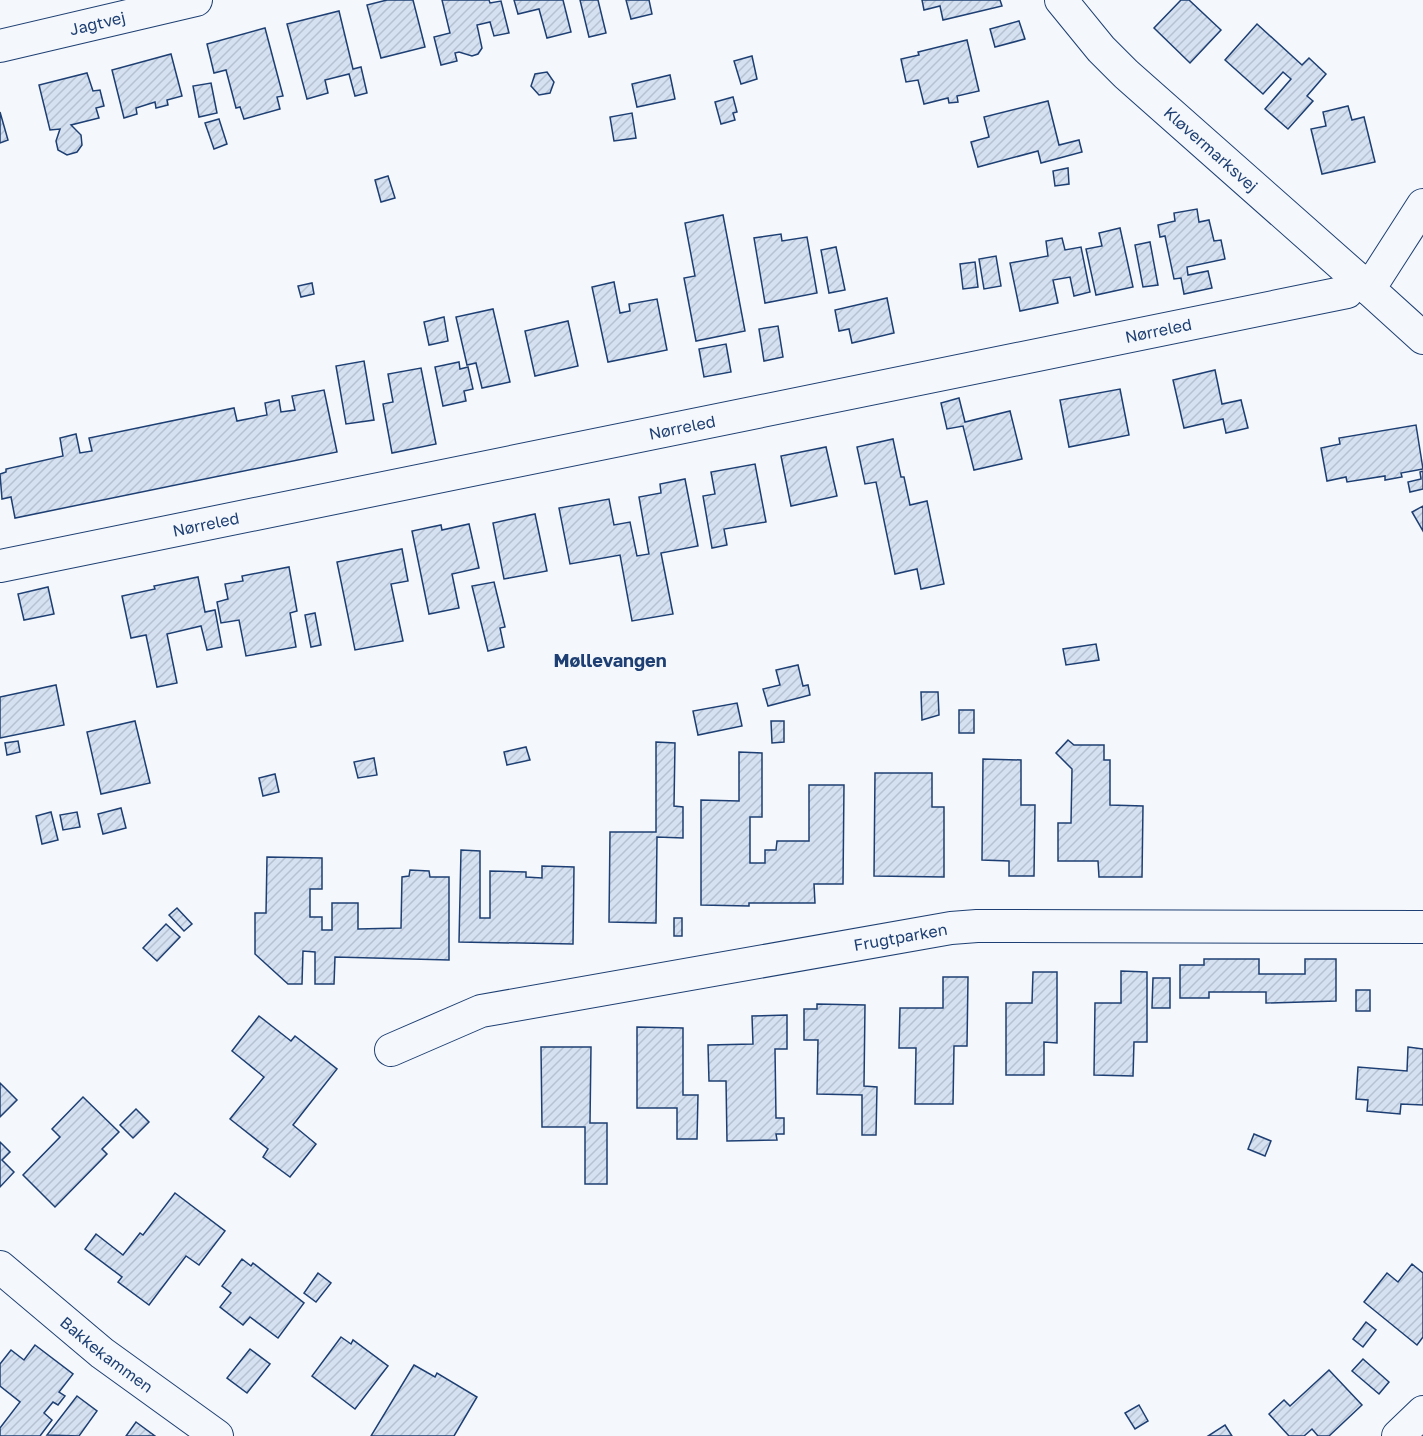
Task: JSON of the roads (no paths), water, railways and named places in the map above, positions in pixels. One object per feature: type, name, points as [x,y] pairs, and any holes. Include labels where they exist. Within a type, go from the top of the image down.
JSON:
[{"type":"street","name":"Jagtvej","points":[[0,46],[196,0]]},
{"type":"street","name":"Kløvermarksvej","points":[[1061,0],[1101,49],[1126,74],[1363,284]]},
{"type":"street","points":[[1423,205],[1363,284],[1423,339]]},
{"type":"street","name":"Nørreled","points":[[0,566],[1347,292],[1363,284]]},
{"type":"street","name":"Frugtparken","points":[[391,1050],[481,1011],[951,928],[977,926],[1423,927]]},
{"type":"street","name":"Bakkekammen","points":[[0,1267],[102,1353],[217,1436]]},
{"type":"street","points":[[1398,1436],[1423,1412]]},
{"type":"district","name":"Møllevangen","points":[[610,660]]}]
